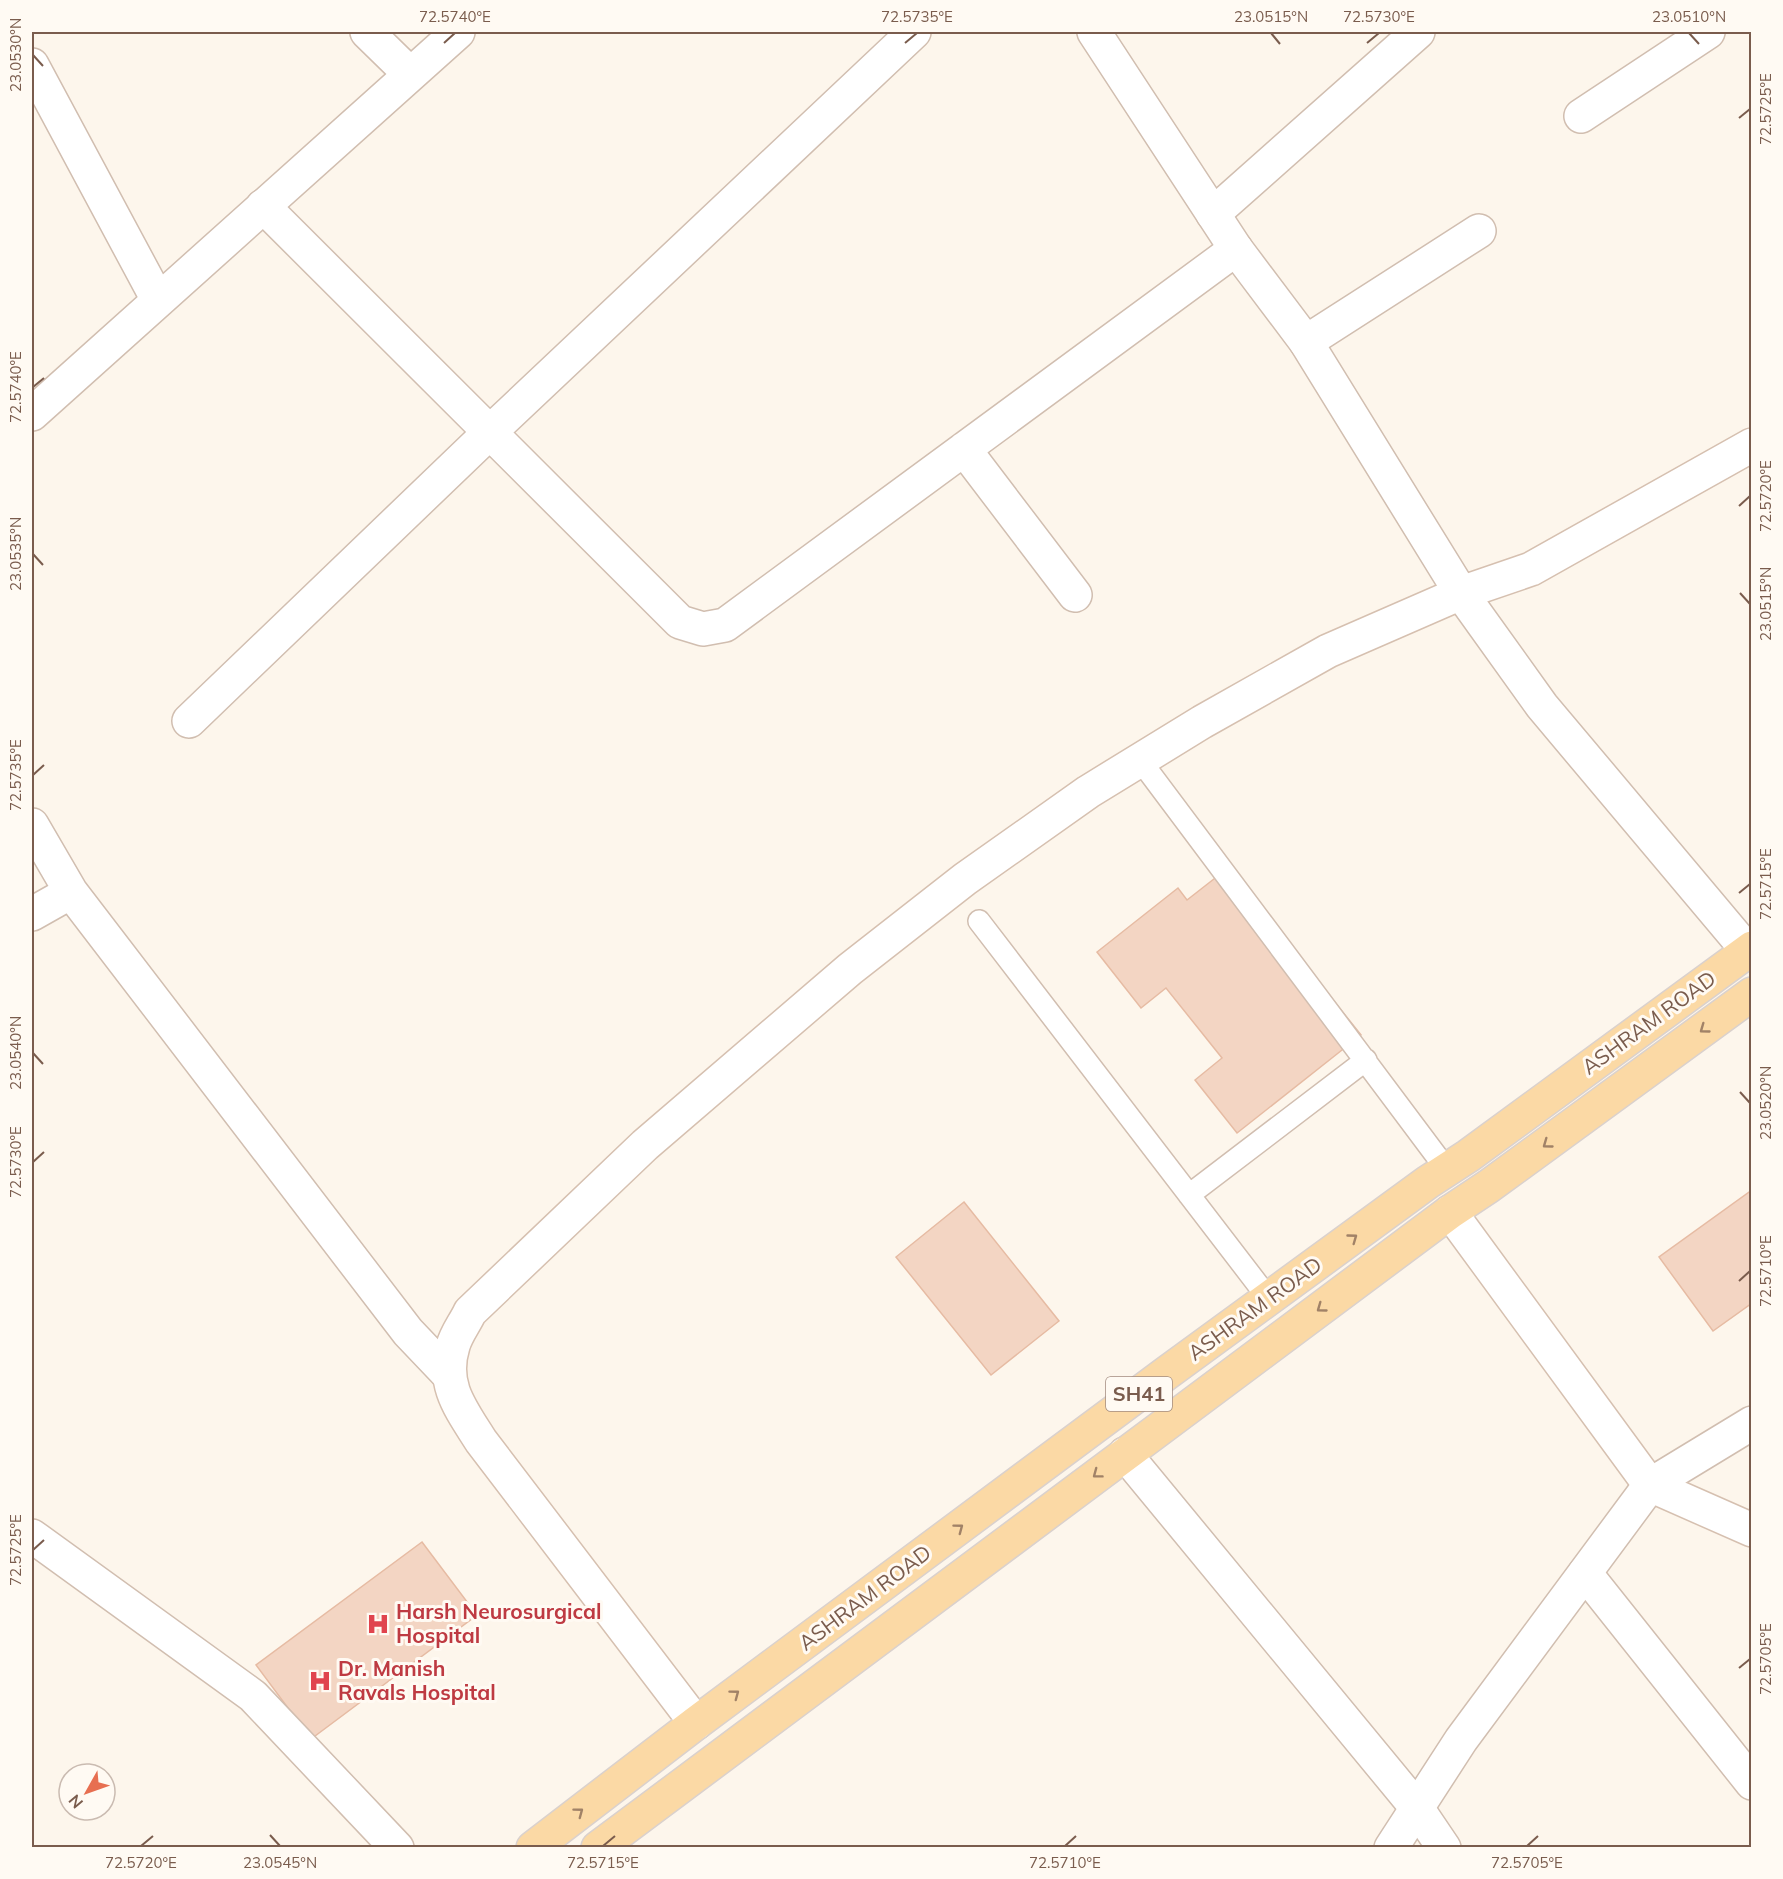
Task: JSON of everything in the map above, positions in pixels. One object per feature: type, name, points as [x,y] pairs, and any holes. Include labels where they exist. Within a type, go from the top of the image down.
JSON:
[{"type":"main road","name":"ASHRAM ROAD","points":[[533,1848],[696,1723],[1269,1299],[1750,949]]},
{"type":"main road","name":"ASHRAM ROAD","points":[[598,1848],[1450,1212],[1752,994]]},
{"type":"street","points":[[367,32],[410,74]]},
{"type":"street","points":[[32,414],[458,32]]},
{"type":"street","points":[[189,722],[490,432],[914,32]]},
{"type":"street","points":[[1094,32],[1236,249],[1306,342],[1461,593],[1542,706],[1750,949]]},
{"type":"street","points":[[1213,214],[1418,32]]},
{"type":"street","points":[[1581,116],[1708,32]]},
{"type":"street","points":[[32,64],[158,300]]},
{"type":"street","points":[[263,206],[680,622],[703,629],[725,625],[1236,249]]},
{"type":"street","points":[[1306,342],[1479,231]]},
{"type":"street","points":[[448,1374],[453,1345],[470,1312],[645,1144],[850,969],[965,879],[1088,792],[1202,722],[1328,651],[1461,593],[1531,569],[1752,444]]},
{"type":"street","points":[[964,449],[1075,595]]},
{"type":"street","points":[[32,825],[71,892],[408,1332],[448,1374],[458,1406],[482,1441],[696,1723]]},
{"type":"street","points":[[32,914],[71,892]]},
{"type":"street","points":[[1450,1212],[1650,1485],[1752,1530]]},
{"type":"street","points":[[1391,1848],[1461,1740],[1650,1485],[1752,1423]]},
{"type":"street","points":[[1125,1454],[1417,1808],[1444,1848]]},
{"type":"street","points":[[32,1536],[253,1696],[397,1848]]},
{"type":"street","points":[[1585,1573],[1752,1783]]},
{"type":"lane","points":[[1140,760],[1447,1170]]},
{"type":"lane","points":[[979,921],[1269,1299]]},
{"type":"lane","points":[[1189,1195],[1366,1060]]},
{"type":"building","points":[[1228,868],[1361,1035],[1237,1133],[1195,1080],[1222,1058],[1166,988],[1141,1008],[1097,952],[1178,888],[1187,900]]},
{"type":"building","points":[[1752,1190],[1752,1303],[1713,1331],[1659,1257]]},
{"type":"building","points":[[964,1202],[1059,1321],[991,1375],[896,1257]]},
{"type":"building","points":[[422,1542],[477,1615],[311,1739],[256,1665]]},
{"type":"place","name":"Harsh Neurosurgical Hospital","points":[[378,1624]]},
{"type":"place","name":"Dr. Manish Ravals Hospital","points":[[320,1681]]}]
